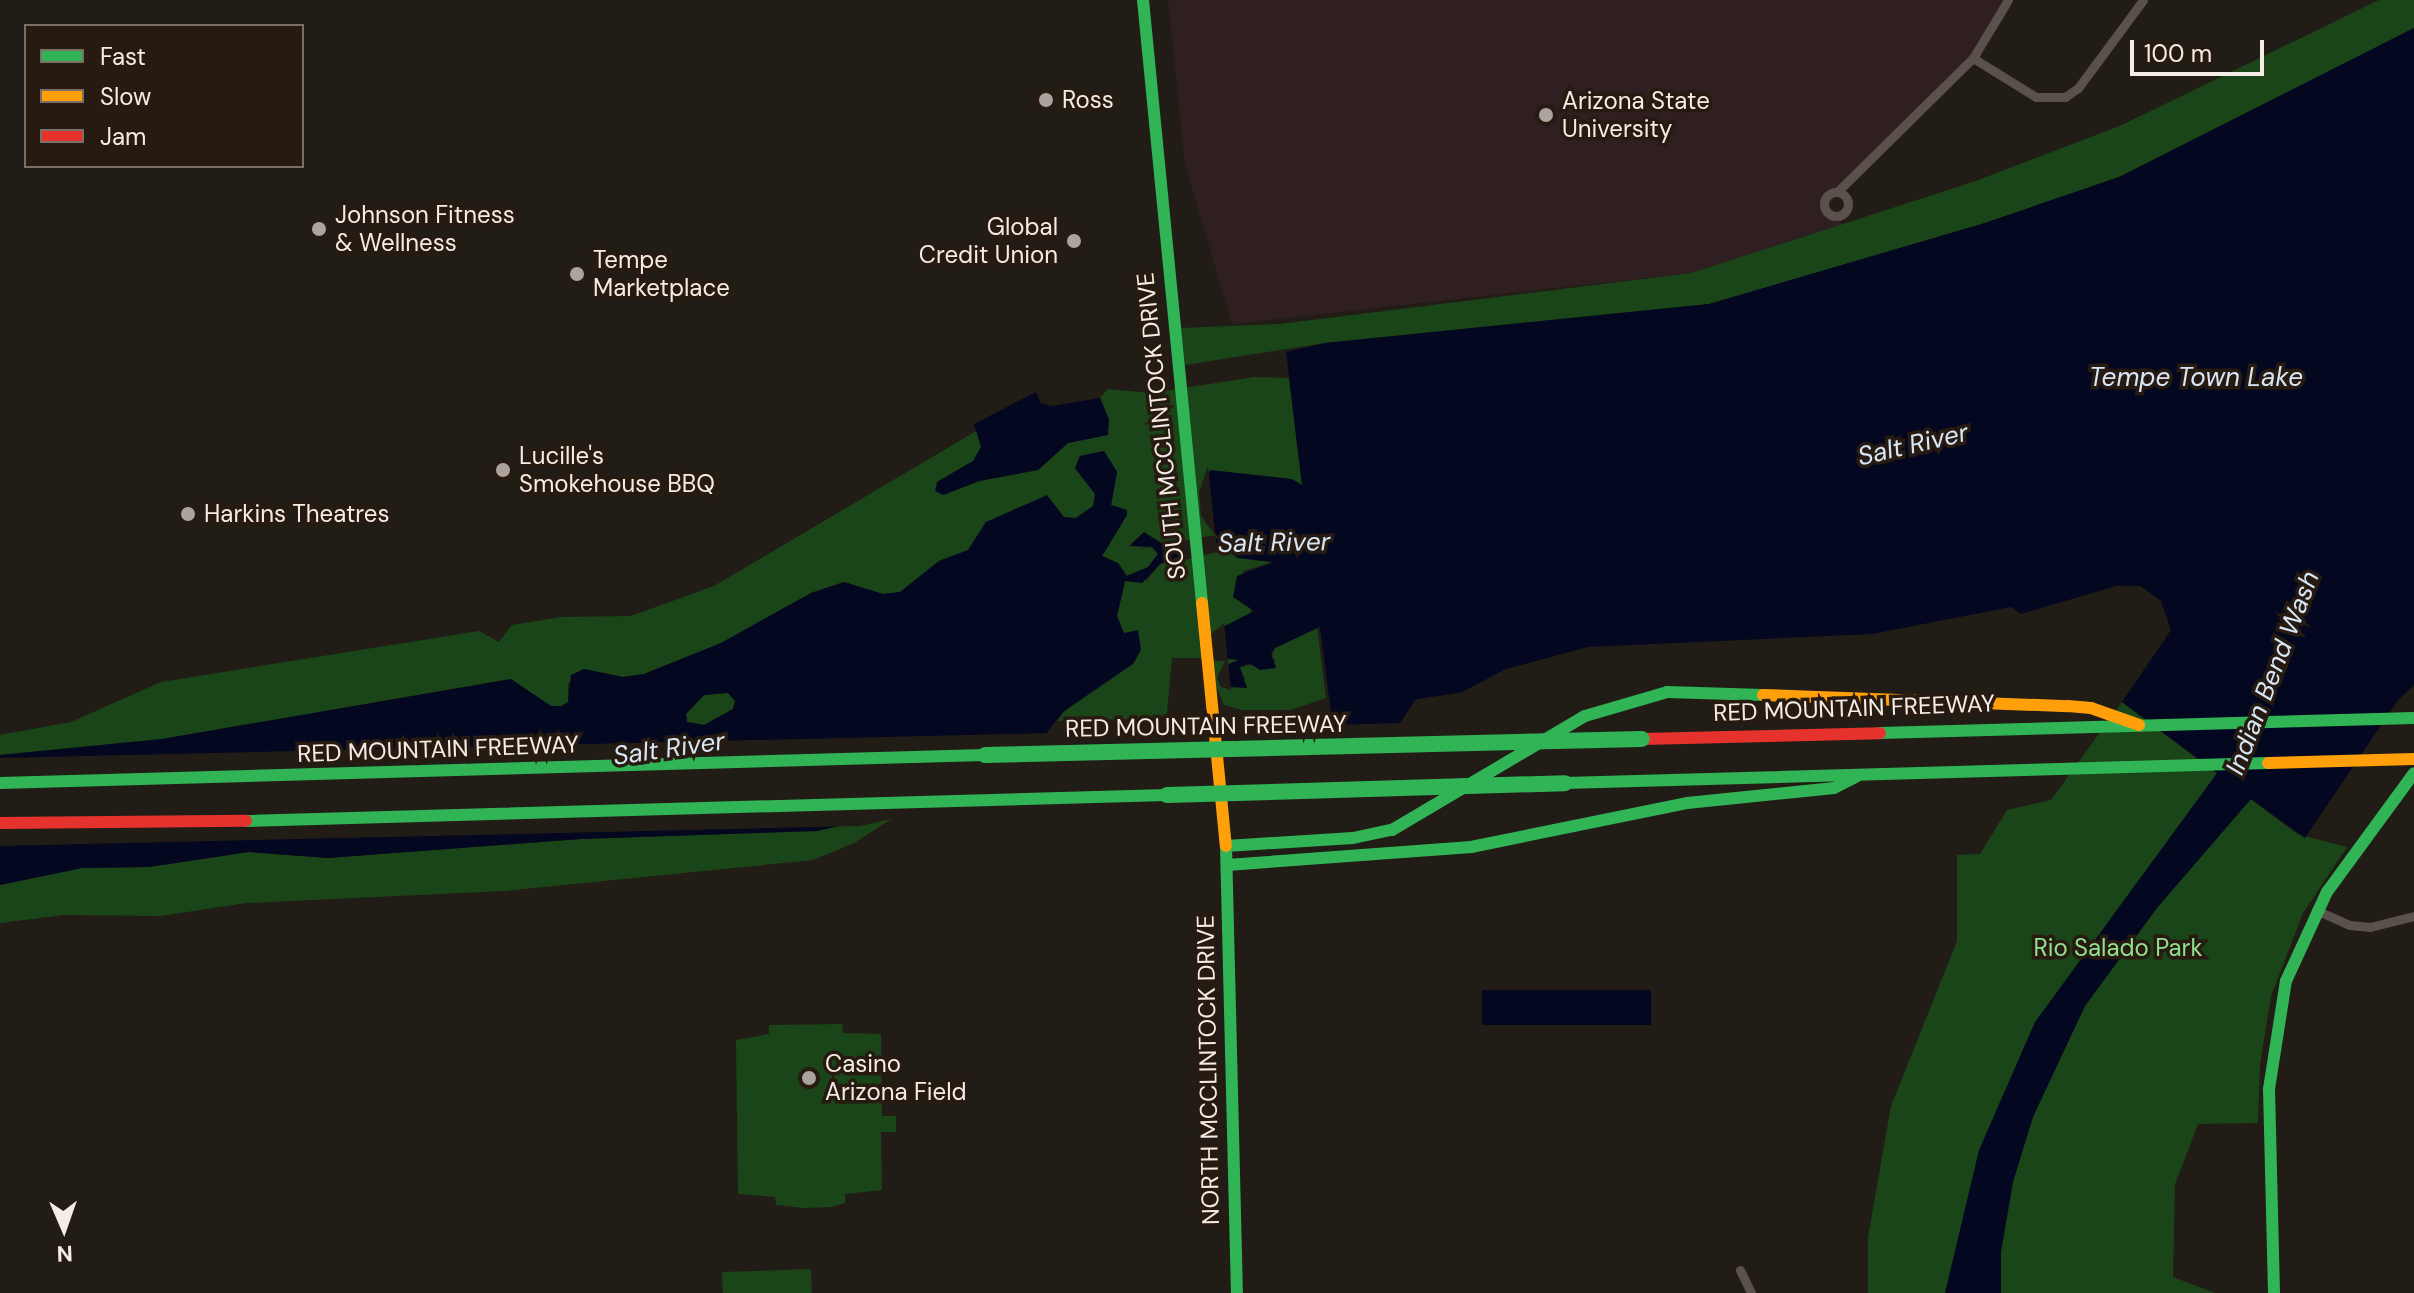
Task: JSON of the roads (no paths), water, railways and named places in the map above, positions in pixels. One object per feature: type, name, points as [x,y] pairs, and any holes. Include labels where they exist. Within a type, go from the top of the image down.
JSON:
[{"type":"main road","name":"SOUTH MCCLINTOCK DRIVE","points":[[1143,0],[1226,846]]},
{"type":"main road","points":[[1226,846],[1353,838],[1392,830],[1585,716],[1667,692],[2091,708],[2139,725]]},
{"type":"main road","name":"RED MOUNTAIN FREEWAY","points":[[0,783],[2414,718]]},
{"type":"main road","points":[[0,823],[112,825],[2414,759]]},
{"type":"main road","points":[[2274,1293],[2271,1060],[2286,981],[2316,910],[2414,773]]},
{"type":"main road","points":[[1227,865],[1389,857],[1471,847],[1687,803],[1834,788],[1863,774]]},
{"type":"main road","name":"NORTH MCCLINTOCK DRIVE","points":[[1226,846],[1237,1293]]},
{"type":"street","points":[[1837,192],[1973,58],[2008,0]]},
{"type":"street","points":[[1973,58],[2036,97],[2065,97],[2078,88],[2143,0]]},
{"type":"street","points":[[2316,910],[2350,925],[2370,927],[2414,916]]},
{"type":"street","points":[[1740,1270],[1751,1293]]},
{"type":"water","name":"Tempe Town Lake","points":[[2414,28],[2414,685],[2398,700],[2305,838],[2251,799],[2157,908],[2085,1006],[2033,1117],[2013,1182],[2001,1252],[2001,1293],[1945,1293],[1979,1150],[2035,1022],[2217,773],[2122,702],[2171,630],[2161,601],[2140,586],[2116,586],[2021,614],[2011,607],[1872,634],[1588,647],[1506,669],[1460,693],[1416,699],[1398,726],[1333,728],[1320,627],[1275,648],[1271,653],[1276,668],[1260,670],[1249,663],[1240,667],[1247,688],[1228,687],[1222,667],[1239,660],[1218,658],[1217,630],[1254,611],[1233,597],[1237,576],[1273,562],[1238,558],[1222,547],[1202,548],[1160,564],[1142,583],[1125,581],[1117,616],[1124,633],[1138,630],[1141,650],[1133,664],[1063,712],[1020,767],[902,812],[817,831],[581,839],[328,858],[249,852],[149,867],[82,868],[0,885],[0,755],[162,739],[511,679],[551,706],[562,706],[568,702],[571,675],[584,669],[623,677],[644,674],[721,643],[811,593],[844,582],[883,594],[900,592],[939,561],[968,550],[986,522],[1047,495],[1064,517],[1076,518],[1093,506],[1095,494],[1075,468],[1080,456],[1104,451],[1117,472],[1111,505],[1127,510],[1127,515],[1102,556],[1118,563],[1127,576],[1148,567],[1158,554],[1152,547],[1129,546],[1144,532],[1169,548],[1218,538],[1205,515],[1203,492],[1210,470],[1292,479],[1302,485],[1286,352],[1325,343],[1709,304],[1985,223],[2119,177]],"holes":[[[728,693],[735,701],[733,709],[704,725],[687,722],[686,714],[704,695]]]},
{"type":"water","points":[[1036,392],[1041,403],[1051,406],[1100,398],[1109,420],[1108,435],[1068,443],[1038,470],[979,481],[943,495],[935,491],[937,482],[973,461],[981,447],[974,424]]},
{"type":"water","points":[[1482,990],[1651,990],[1651,1025],[1482,1025]]},
{"type":"place","name":"Ross","points":[[1046,100]]},
{"type":"place","name":"Arizona State University","points":[[1546,115]]},
{"type":"place","name":"Johnson Fitness & Wellness","points":[[319,229]]},
{"type":"place","name":"Global Credit Union","points":[[1074,241]]},
{"type":"place","name":"Tempe Marketplace","points":[[577,274]]},
{"type":"place","name":"Lucille's Smokehouse BBQ","points":[[503,470]]},
{"type":"place","name":"Harkins Theatres","points":[[188,514]]},
{"type":"place","name":"Casino Arizona Field","points":[[809,1078]]},
{"type":"water label","name":"Salt River","points":[[1913,445]]},
{"type":"water label","name":"Salt River","points":[[1274,543]]},
{"type":"water label","name":"Indian Bend Wash","points":[[2273,673]]},
{"type":"water label","name":"Salt River","points":[[669,749]]},
{"type":"park label","name":"Rio Salado Park","points":[[2118,948]]}]
